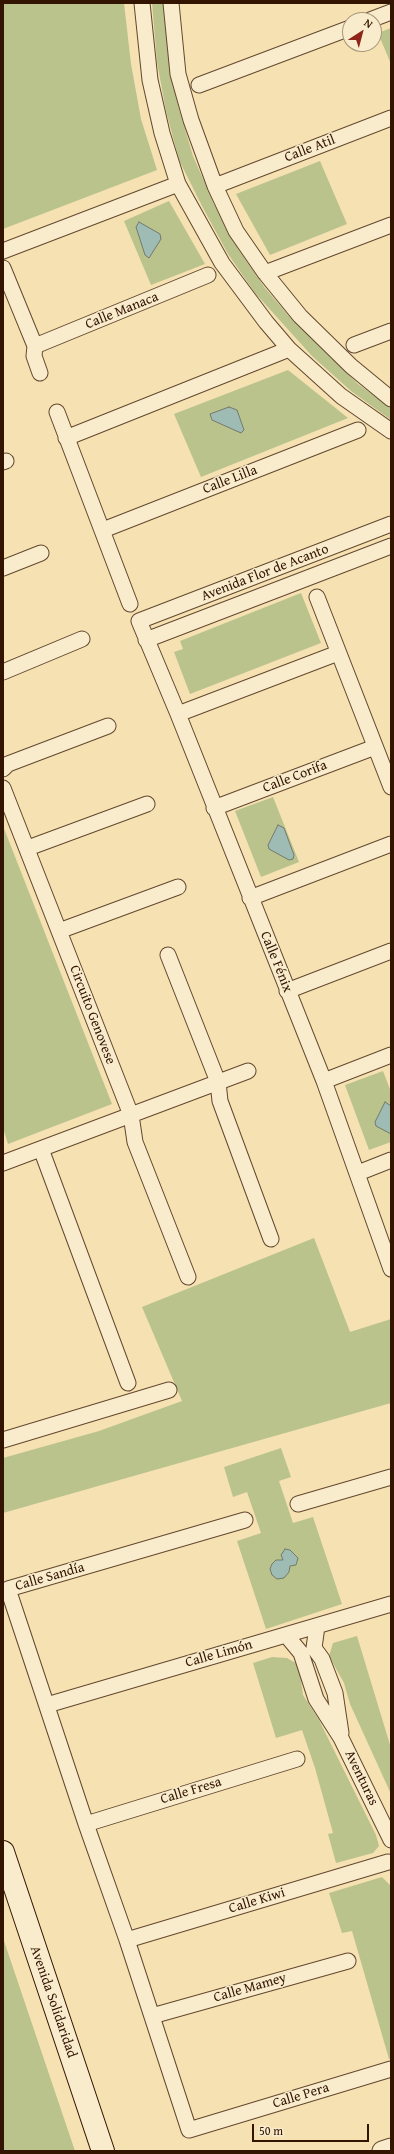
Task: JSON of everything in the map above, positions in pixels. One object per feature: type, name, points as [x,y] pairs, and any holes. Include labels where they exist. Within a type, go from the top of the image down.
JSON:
[{"type":"main road","name":"Avenida Solidaridad","points":[[3,1852],[103,2151]]},
{"type":"main road","name":"Avenida Solidaridad","points":[[3,1882],[94,2151]]},
{"type":"street","points":[[142,3],[150,80],[162,134],[178,184],[222,263],[266,322],[289,349],[341,396],[391,431]]},
{"type":"street","points":[[171,3],[178,74],[190,120],[215,186],[236,230],[265,273],[300,316],[336,352],[391,398]]},
{"type":"street","points":[[199,85],[342,31]]},
{"type":"street","name":"Calle Atil","points":[[215,186],[391,118]]},
{"type":"street","points":[[3,251],[178,184]]},
{"type":"street","points":[[265,273],[391,225]]},
{"type":"street","points":[[3,268],[35,346],[34,356],[40,374]]},
{"type":"street","name":"Calle Manaca","points":[[35,346],[208,275]]},
{"type":"street","points":[[354,345],[391,331]]},
{"type":"street","points":[[66,438],[289,349]]},
{"type":"street","points":[[57,412],[130,604]]},
{"type":"street","name":"Calle Lilla","points":[[103,530],[358,430]]},
{"type":"street","name":"Avenida Flor de Acanto","points":[[139,621],[391,524]]},
{"type":"street","name":"Avenida Flor de Acanto","points":[[146,640],[391,546]]},
{"type":"street","points":[[3,568],[41,554]]},
{"type":"street","points":[[317,597],[391,787]]},
{"type":"street","name":"Calle Fénix","points":[[139,621],[178,714],[214,808],[324,1081],[390,1265]]},
{"type":"street","points":[[3,672],[82,639]]},
{"type":"street","points":[[178,714],[338,653]]},
{"type":"street","points":[[3,769],[8,764],[108,726]]},
{"type":"street","name":"Calle Corifa","points":[[214,808],[375,747]]},
{"type":"street","name":"Circuito Genovese","points":[[3,788],[28,848],[131,1115],[136,1142],[188,1277]]},
{"type":"street","points":[[28,848],[147,804]]},
{"type":"street","points":[[250,898],[391,844]]},
{"type":"street","points":[[59,931],[178,887]]},
{"type":"street","points":[[287,991],[391,951]]},
{"type":"street","points":[[168,955],[218,1082],[220,1102],[272,1239]]},
{"type":"street","points":[[324,1081],[391,1055]]},
{"type":"street","points":[[3,1163],[248,1071]]},
{"type":"street","points":[[41,1149],[128,1383]]},
{"type":"street","points":[[358,1173],[391,1160]]},
{"type":"street","points":[[3,1440],[169,1390]]},
{"type":"street","points":[[298,1504],[391,1477]]},
{"type":"street","name":"Calle Sandía","points":[[86,1824],[8,1589],[245,1520]]},
{"type":"street","name":"Calle Limón","points":[[46,1705],[391,1604]]},
{"type":"street","name":"Aventuras","points":[[317,1626],[308,1650],[316,1699],[342,1738],[391,1840]]},
{"type":"street","name":"Aventuras","points":[[286,1635],[322,1660],[335,1693],[342,1738]]},
{"type":"street","name":"Calle Fresa","points":[[86,1824],[297,1759]]},
{"type":"street","points":[[86,1824],[152,2016]]},
{"type":"street","name":"Calle Kiwi","points":[[127,1940],[390,1860]]},
{"type":"street","name":"Calle Mamey","points":[[152,2016],[348,1961]]},
{"type":"street","name":"Calle Pera","points":[[152,2016],[189,2130],[391,2070]]},
{"type":"street","points":[[382,2151],[391,2148]]},
{"type":"green space","points":[[3,3],[124,3],[131,64],[141,119],[157,170],[3,229]]},
{"type":"green space","points":[[152,3],[163,3],[169,62],[179,109],[193,156],[214,204],[238,249],[265,288],[288,315],[358,384],[391,408],[391,420],[351,391],[312,356],[255,293],[228,254],[179,160],[166,111],[157,62]]},
{"type":"green space","points":[[391,28],[391,64],[382,43],[382,31]]},
{"type":"green space","points":[[320,161],[347,224],[270,255],[236,194]]},
{"type":"green space","points":[[169,201],[205,264],[151,285],[124,221]]},
{"type":"green space","points":[[288,370],[348,418],[201,477],[174,414]]},
{"type":"green space","points":[[301,593],[321,643],[190,694],[174,652],[183,649],[180,641]]},
{"type":"green space","points":[[273,797],[299,862],[261,877],[235,811]]},
{"type":"green space","points":[[3,826],[112,1104],[8,1144],[3,1128]]},
{"type":"green space","points":[[383,1071],[391,1092],[391,1142],[369,1150],[345,1085]]},
{"type":"green space","points":[[314,1238],[350,1332],[391,1319],[391,1403],[3,1513],[3,1458],[99,1431],[182,1401],[142,1307]]},
{"type":"green space","points":[[281,1448],[291,1477],[279,1481],[293,1523],[313,1517],[342,1604],[266,1629],[237,1541],[261,1533],[247,1492],[233,1497],[224,1467]]},
{"type":"green space","points":[[357,1636],[391,1748],[391,1794],[350,1704],[344,1683],[329,1656],[333,1643]]},
{"type":"green space","points":[[272,1657],[287,1658],[299,1665],[303,1695],[319,1720],[376,1835],[379,1846],[373,1853],[336,1863],[328,1834],[333,1833],[315,1768],[302,1730],[276,1738],[253,1663]]},
{"type":"green space","points":[[382,1877],[391,1886],[391,2058],[389,2059],[352,1931],[342,1933],[329,1893]]},
{"type":"green space","points":[[3,1938],[75,2151],[3,2151]]},
{"type":"water","points":[[139,222],[160,234],[161,239],[149,258],[145,255],[136,227]]},
{"type":"water","points":[[229,407],[237,410],[244,430],[241,433],[212,420],[210,414]]},
{"type":"water","points":[[278,825],[284,828],[294,855],[293,859],[289,860],[269,849],[268,845]]},
{"type":"water","points":[[385,1102],[391,1106],[391,1134],[376,1126],[375,1122]]},
{"type":"water","points":[[285,1549],[290,1550],[298,1558],[296,1565],[290,1566],[289,1572],[284,1578],[277,1579],[272,1575],[270,1569],[276,1560],[283,1560],[281,1555]]}]
